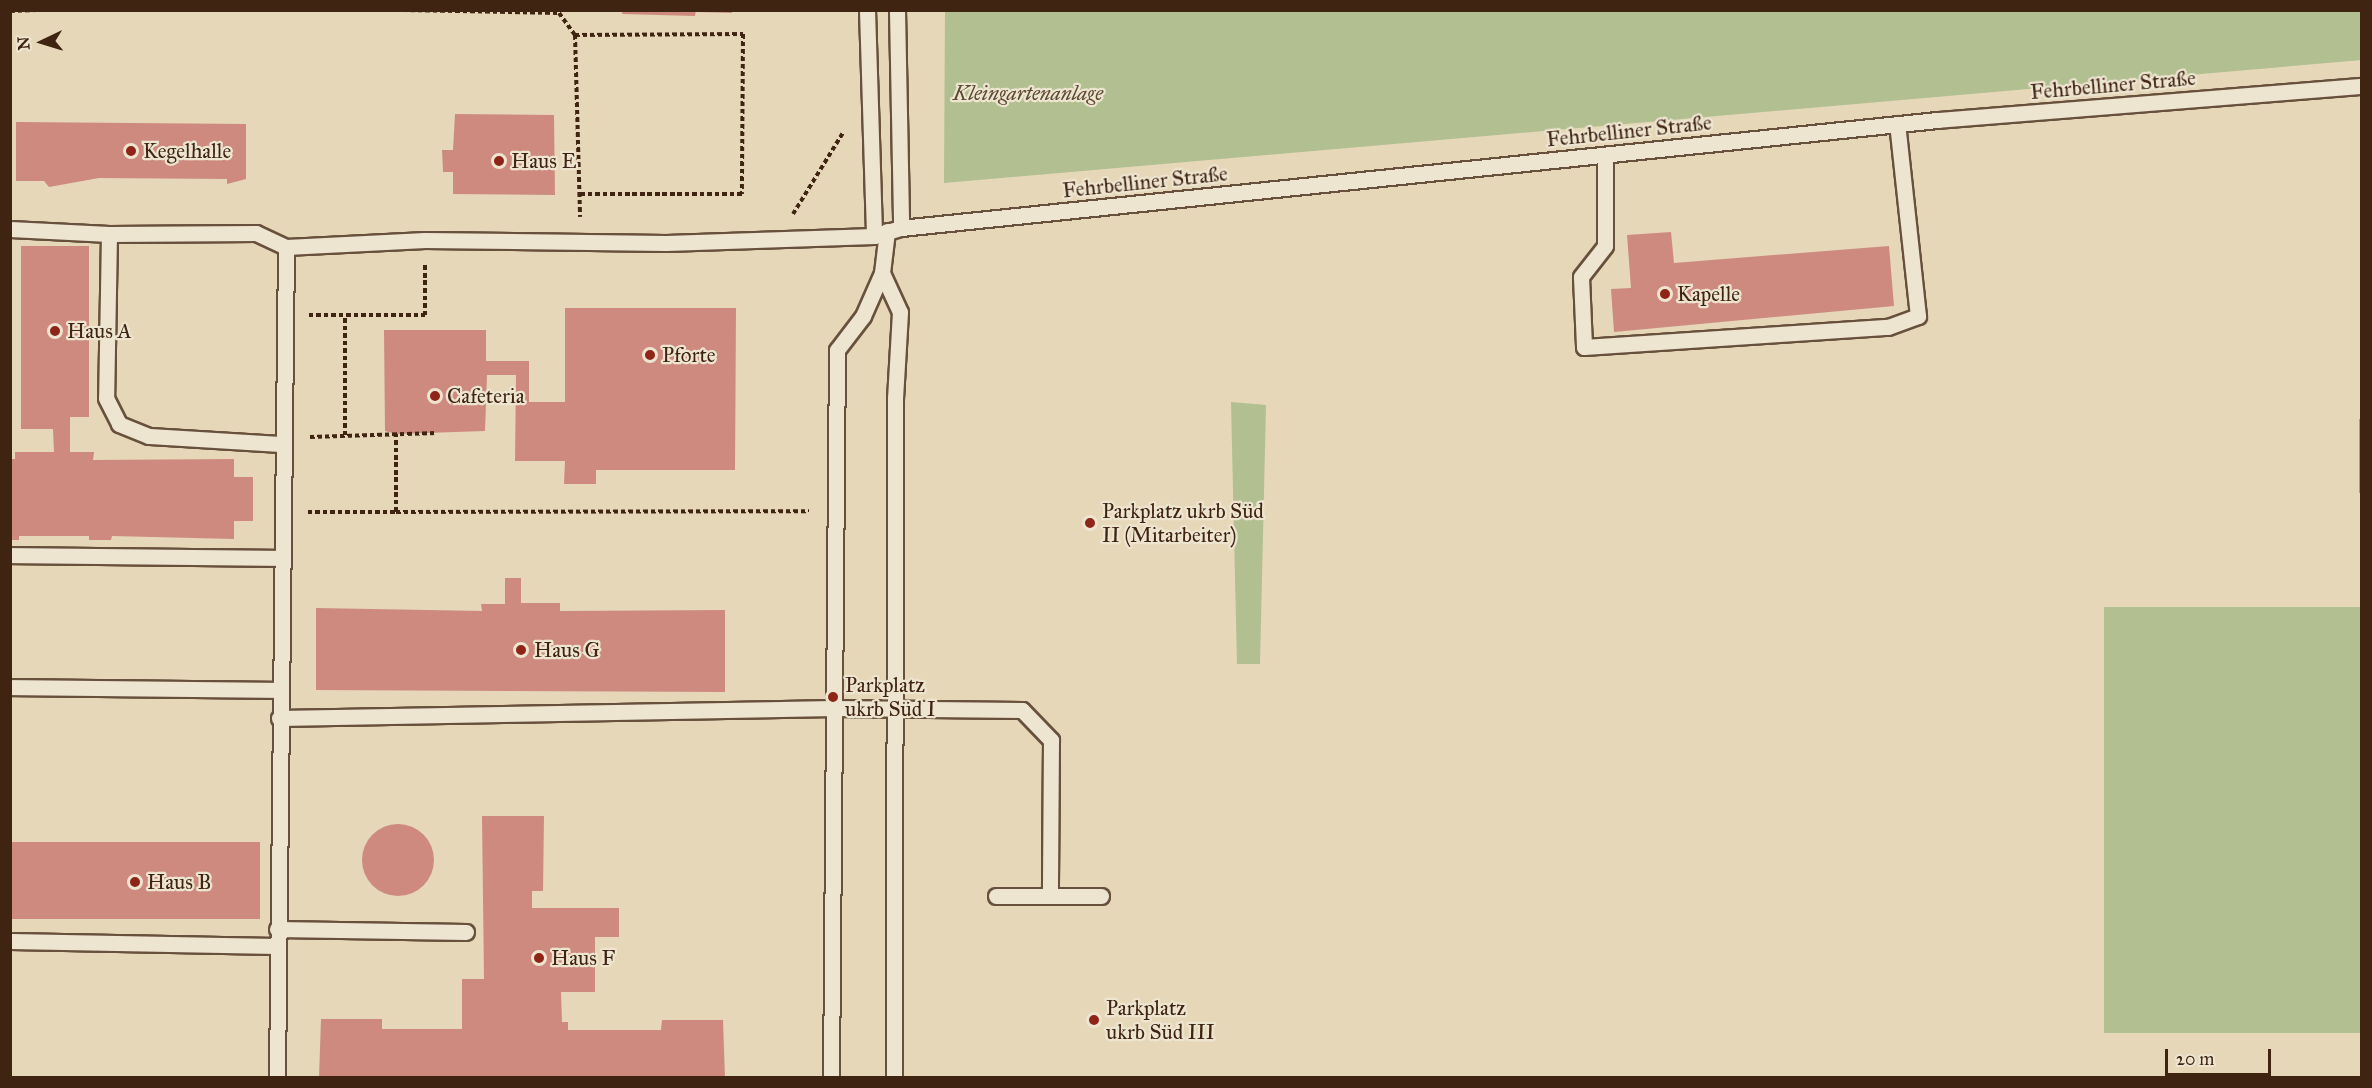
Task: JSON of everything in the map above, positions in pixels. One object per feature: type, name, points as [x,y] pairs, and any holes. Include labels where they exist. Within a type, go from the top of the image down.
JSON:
[{"type":"lane","points":[[867,10],[869,118],[888,232]]},
{"type":"lane","points":[[831,1077],[837,350],[863,316],[882,273],[888,232],[897,10]]},
{"type":"lane","name":"Fehrbelliner Straße","points":[[286,247],[425,240],[777,240],[888,232],[1898,124],[2361,86]]},
{"type":"lane","points":[[1605,155],[1605,246],[1581,277],[1584,347],[1888,327],[1918,316],[1898,124]]},
{"type":"lane","points":[[10,229],[109,234],[256,233],[286,247],[280,512],[277,1077]]},
{"type":"lane","points":[[109,234],[106,398],[119,424],[149,436],[281,444]]},
{"type":"lane","points":[[882,273],[900,312],[895,398],[894,1077]]},
{"type":"lane","points":[[10,555],[280,558]]},
{"type":"lane","points":[[10,687],[279,690]]},
{"type":"lane","points":[[279,718],[834,708],[1022,710],[1051,740],[1050,896]]},
{"type":"lane","points":[[996,896],[1101,896]]},
{"type":"lane","points":[[277,929],[466,932]]},
{"type":"lane","points":[[10,941],[276,945]]},
{"type":"path","points":[[10,11],[37,10]]},
{"type":"path","points":[[403,10],[560,13],[575,34],[581,241]]},
{"type":"path","points":[[575,34],[743,34],[742,194],[579,194]]},
{"type":"path","points":[[777,240],[850,121],[869,118]]},
{"type":"path","points":[[309,326],[308,315],[425,315],[425,240]]},
{"type":"path","points":[[345,315],[345,435]]},
{"type":"path","points":[[309,426],[309,447]]},
{"type":"path","points":[[309,437],[437,433]]},
{"type":"path","points":[[396,434],[396,512]]},
{"type":"path","points":[[310,501],[310,512]]},
{"type":"path","points":[[280,512],[836,511]]},
{"type":"green space","name":"Kleingartenanlage","points":[[2361,10],[2362,60],[944,183],[945,11]]},
{"type":"green space","points":[[1231,402],[1266,405],[1260,664],[1237,664]]},
{"type":"green space","points":[[2104,607],[2361,607],[2361,1033],[2104,1033]]},
{"type":"building","points":[[623,10],[696,10],[695,16],[622,14]]},
{"type":"building","points":[[697,10],[732,10],[732,13],[697,12]]},
{"type":"building","name":"Haus E","points":[[455,114],[554,115],[555,195],[453,194],[453,172],[443,172],[442,150],[453,150]]},
{"type":"building","name":"Kegelhalle","points":[[16,122],[246,124],[246,179],[227,184],[227,179],[99,178],[49,187],[44,181],[16,181]]},
{"type":"building","points":[[1671,232],[1674,263],[1889,246],[1894,306],[1614,332],[1611,289],[1631,288],[1627,235]]},
{"type":"building","name":"Haus A","points":[[21,246],[89,246],[89,417],[70,417],[70,452],[94,452],[93,460],[234,459],[234,477],[253,477],[253,521],[234,521],[234,539],[112,536],[111,540],[89,540],[89,536],[19,536],[19,540],[10,540],[10,459],[15,459],[15,452],[54,452],[53,429],[21,429]]},
{"type":"building","name":"Pforte","points":[[565,308],[736,308],[735,470],[596,470],[596,484],[564,484],[565,461],[515,461],[516,375],[487,375],[485,431],[396,434],[385,431],[384,330],[486,330],[486,361],[529,361],[529,402],[565,402]]},
{"type":"building","points":[[2359,419],[2362,419],[2362,493],[2359,493]]},
{"type":"building","name":"Haus G","points":[[505,578],[521,578],[521,603],[560,603],[560,611],[725,610],[725,692],[316,690],[316,608],[482,611],[481,604],[505,604]]},
{"type":"building","name":"Haus F","points":[[482,816],[544,816],[543,891],[532,891],[532,908],[619,908],[619,937],[595,937],[595,992],[561,992],[562,1022],[568,1022],[568,1030],[661,1030],[662,1020],[723,1020],[725,1078],[319,1078],[321,1019],[382,1019],[382,1029],[462,1029],[462,979],[484,979]]},
{"type":"building","points":[[398,824],[418,830],[428,840],[434,860],[428,880],[418,890],[398,896],[378,890],[368,880],[362,860],[368,840],[378,830]]},
{"type":"building","name":"Haus B","points":[[10,842],[260,842],[260,919],[10,919]]},
{"type":"place","name":"Kegelhalle","points":[[131,151]]},
{"type":"place","name":"Haus E","points":[[499,161]]},
{"type":"place","name":"Kapelle","points":[[1665,294]]},
{"type":"place","name":"Haus A","points":[[55,331]]},
{"type":"place","name":"Pforte","points":[[650,355]]},
{"type":"place","name":"Cafeteria","points":[[435,396]]},
{"type":"place","name":"Parkplatz ukrb Süd II (Mitarbeiter)","points":[[1090,523]]},
{"type":"place","name":"Haus G","points":[[521,650]]},
{"type":"place","name":"Parkplatz ukrb Süd I","points":[[833,697]]},
{"type":"place","name":"Haus B","points":[[135,882]]},
{"type":"place","name":"Haus F","points":[[539,958]]},
{"type":"place","name":"Parkplatz ukrb Süd III","points":[[1094,1020]]}]
